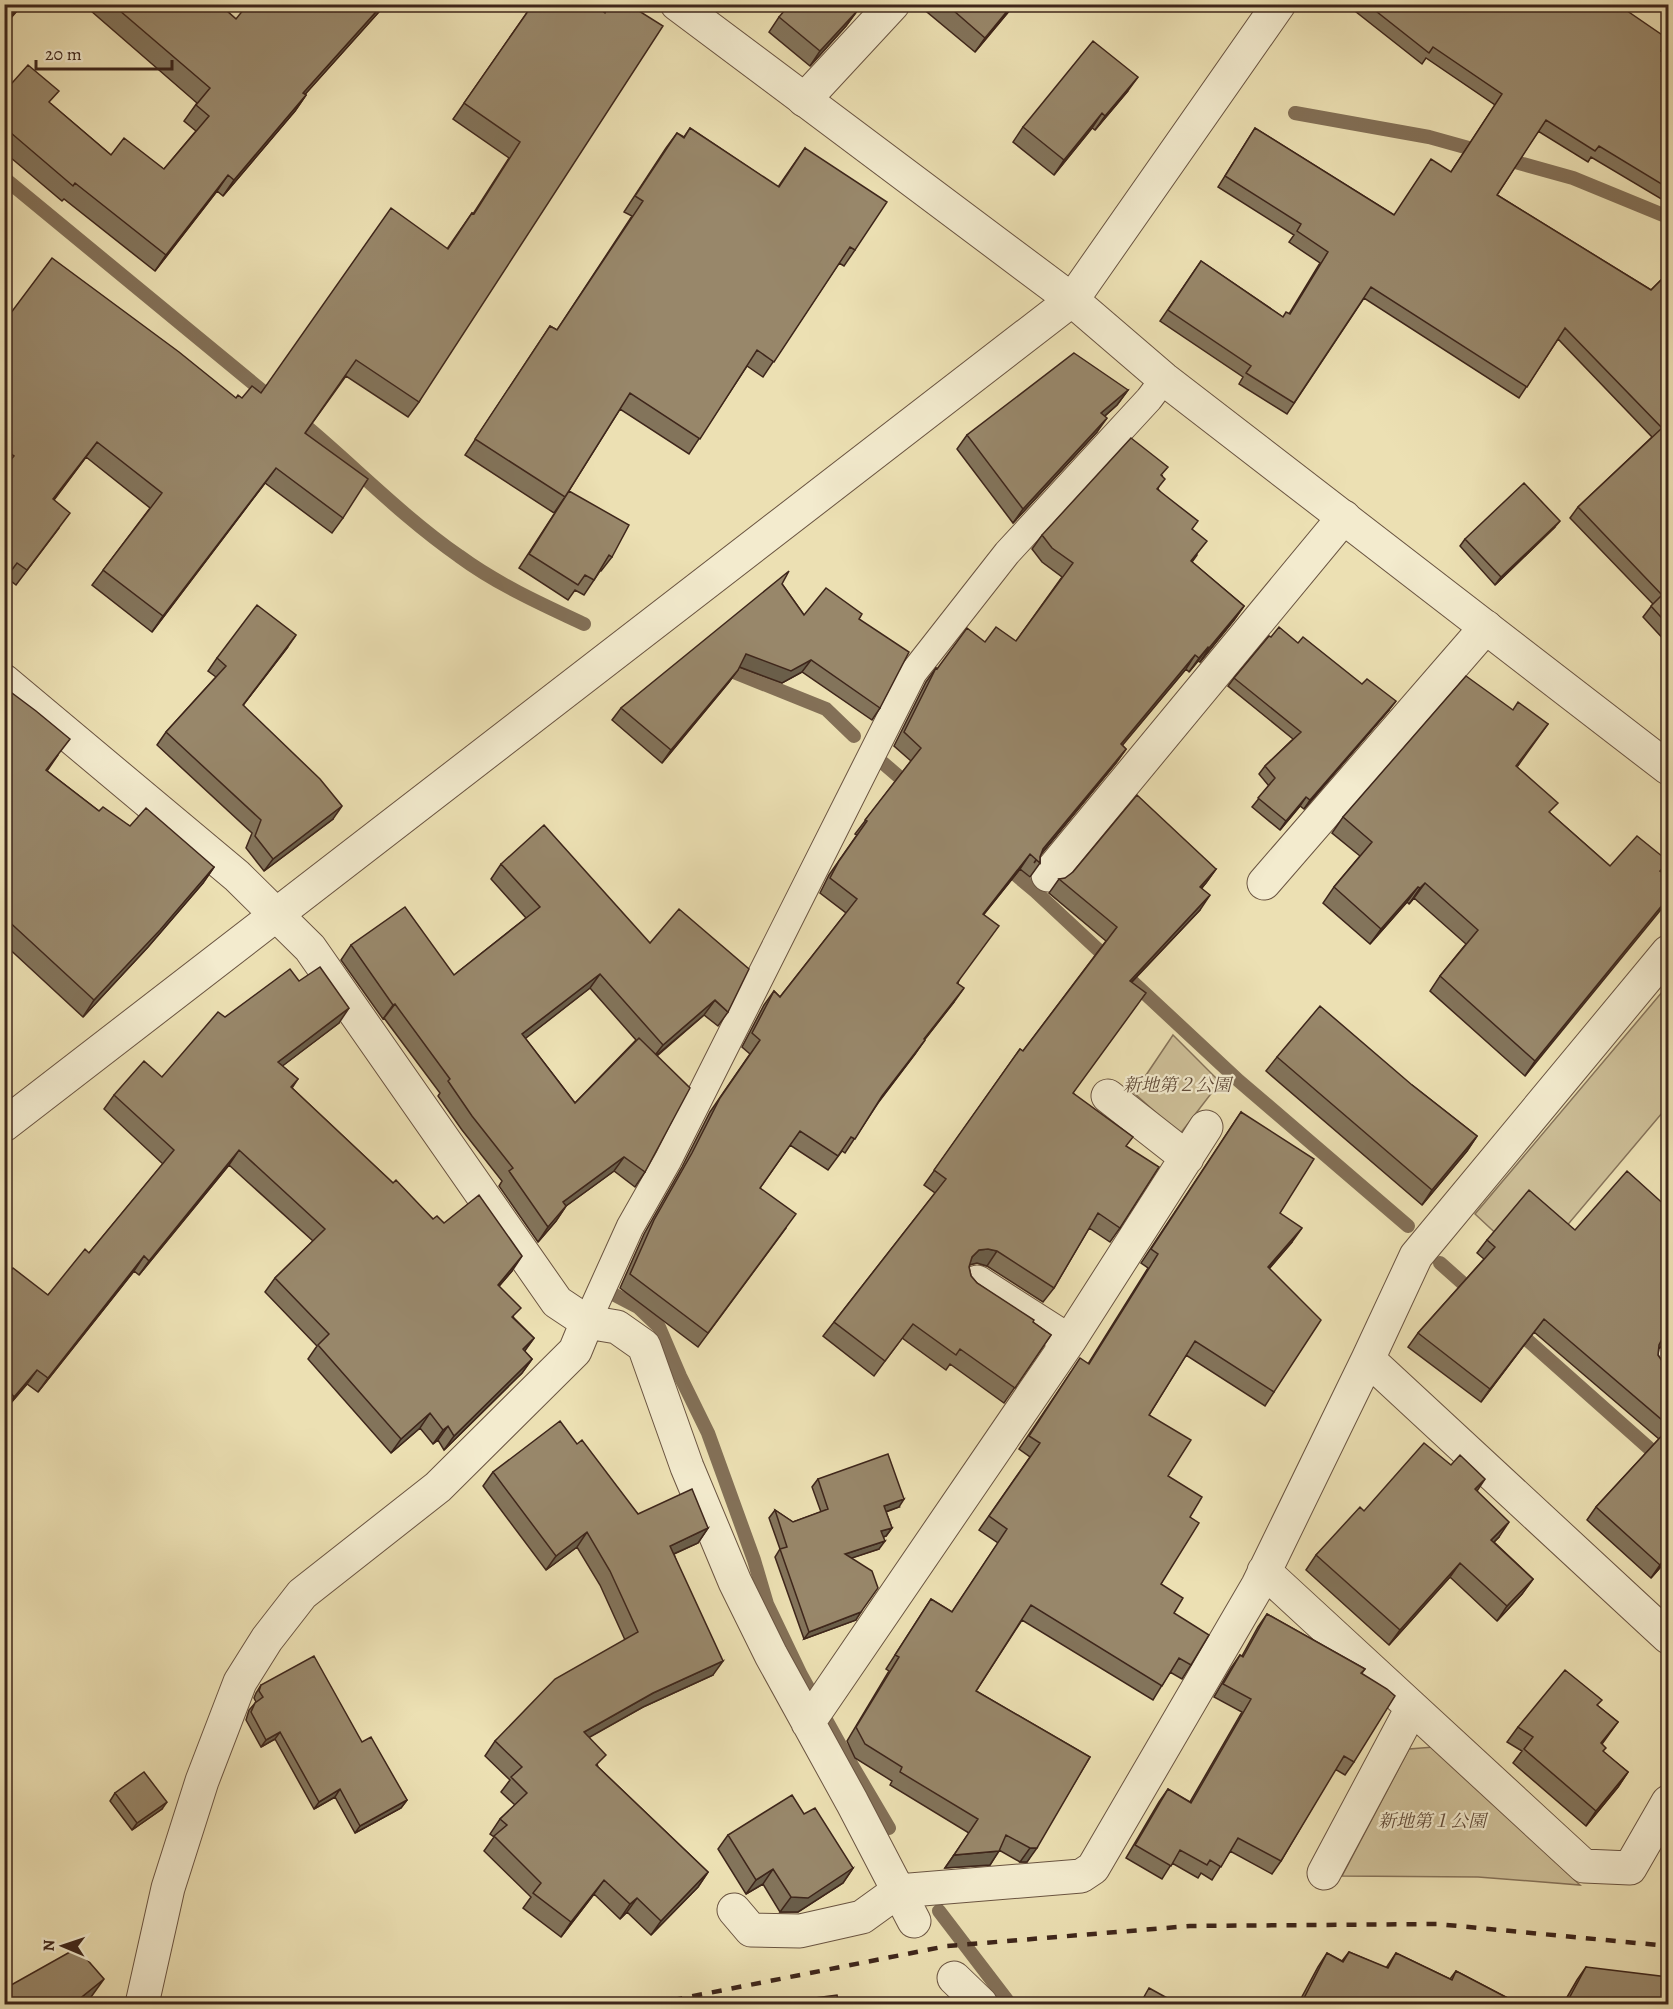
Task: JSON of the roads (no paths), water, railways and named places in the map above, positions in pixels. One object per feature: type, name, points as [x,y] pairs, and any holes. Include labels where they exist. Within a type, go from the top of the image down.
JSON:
[{"type":"street","points":[[677,4],[1072,300],[1164,379],[1668,768]]},
{"type":"street","points":[[804,100],[893,4]]},
{"type":"street","points":[[4,1125],[1072,300],[1280,4]]},
{"type":"street","points":[[1048,875],[1344,517]]},
{"type":"street","points":[[1264,883],[1486,627]]},
{"type":"street","points":[[4,681],[237,876],[310,948],[557,1302],[587,1322],[617,1327],[644,1346],[687,1467],[735,1582],[771,1655],[914,1921]]},
{"type":"street","points":[[734,1910],[751,1930],[800,1931],[862,1917],[898,1891],[1081,1876],[1093,1868],[1264,1571],[1416,1256],[1668,952]]},
{"type":"street","points":[[1108,1096],[1187,1158]]},
{"type":"street","points":[[808,1723],[1069,1341],[1206,1127]]},
{"type":"street","points":[[976,1282],[1069,1341]]},
{"type":"street","points":[[142,2004],[168,1888],[202,1781],[240,1682],[267,1639],[302,1594],[438,1487],[575,1351],[587,1322]]},
{"type":"street","points":[[1368,1359],[1668,1637]]},
{"type":"street","points":[[1264,1571],[1584,1866],[1630,1868],[1668,1802]]},
{"type":"street","points":[[1324,1873],[1412,1708]]},
{"type":"street","points":[[954,1978],[981,2004]]},
{"type":"lane","points":[[587,1322],[630,1227],[668,1160],[913,673],[1007,554],[1149,399],[1164,379]]},
{"type":"waterway","points":[[1295,113],[1429,137],[1483,152]]},
{"type":"waterway","points":[[1501,158],[1573,178],[1668,217]]},
{"type":"waterway","points":[[4,178],[277,403]]},
{"type":"waterway","points":[[295,417],[416,523],[459,556],[504,585],[584,624]]},
{"type":"waterway","points":[[719,666],[826,709],[854,736]]},
{"type":"waterway","points":[[883,763],[912,788]]},
{"type":"waterway","points":[[1003,864],[1239,1081],[1408,1226]]},
{"type":"waterway","points":[[1440,1263],[1476,1295]]},
{"type":"waterway","points":[[615,1295],[638,1307],[659,1327],[708,1433],[754,1560],[767,1604],[801,1675],[889,1828]]},
{"type":"waterway","points":[[1515,1329],[1668,1465]]},
{"type":"waterway","points":[[939,1911],[1010,2004]]},
{"type":"railway","points":[[653,2004],[947,1946],[1190,1926],[1437,1924],[1668,1946]]},
{"type":"park label","name":"新地第２公園","points":[[1177,1085]]},
{"type":"park label","name":"新地第１公園","points":[[1432,1821]]}]
